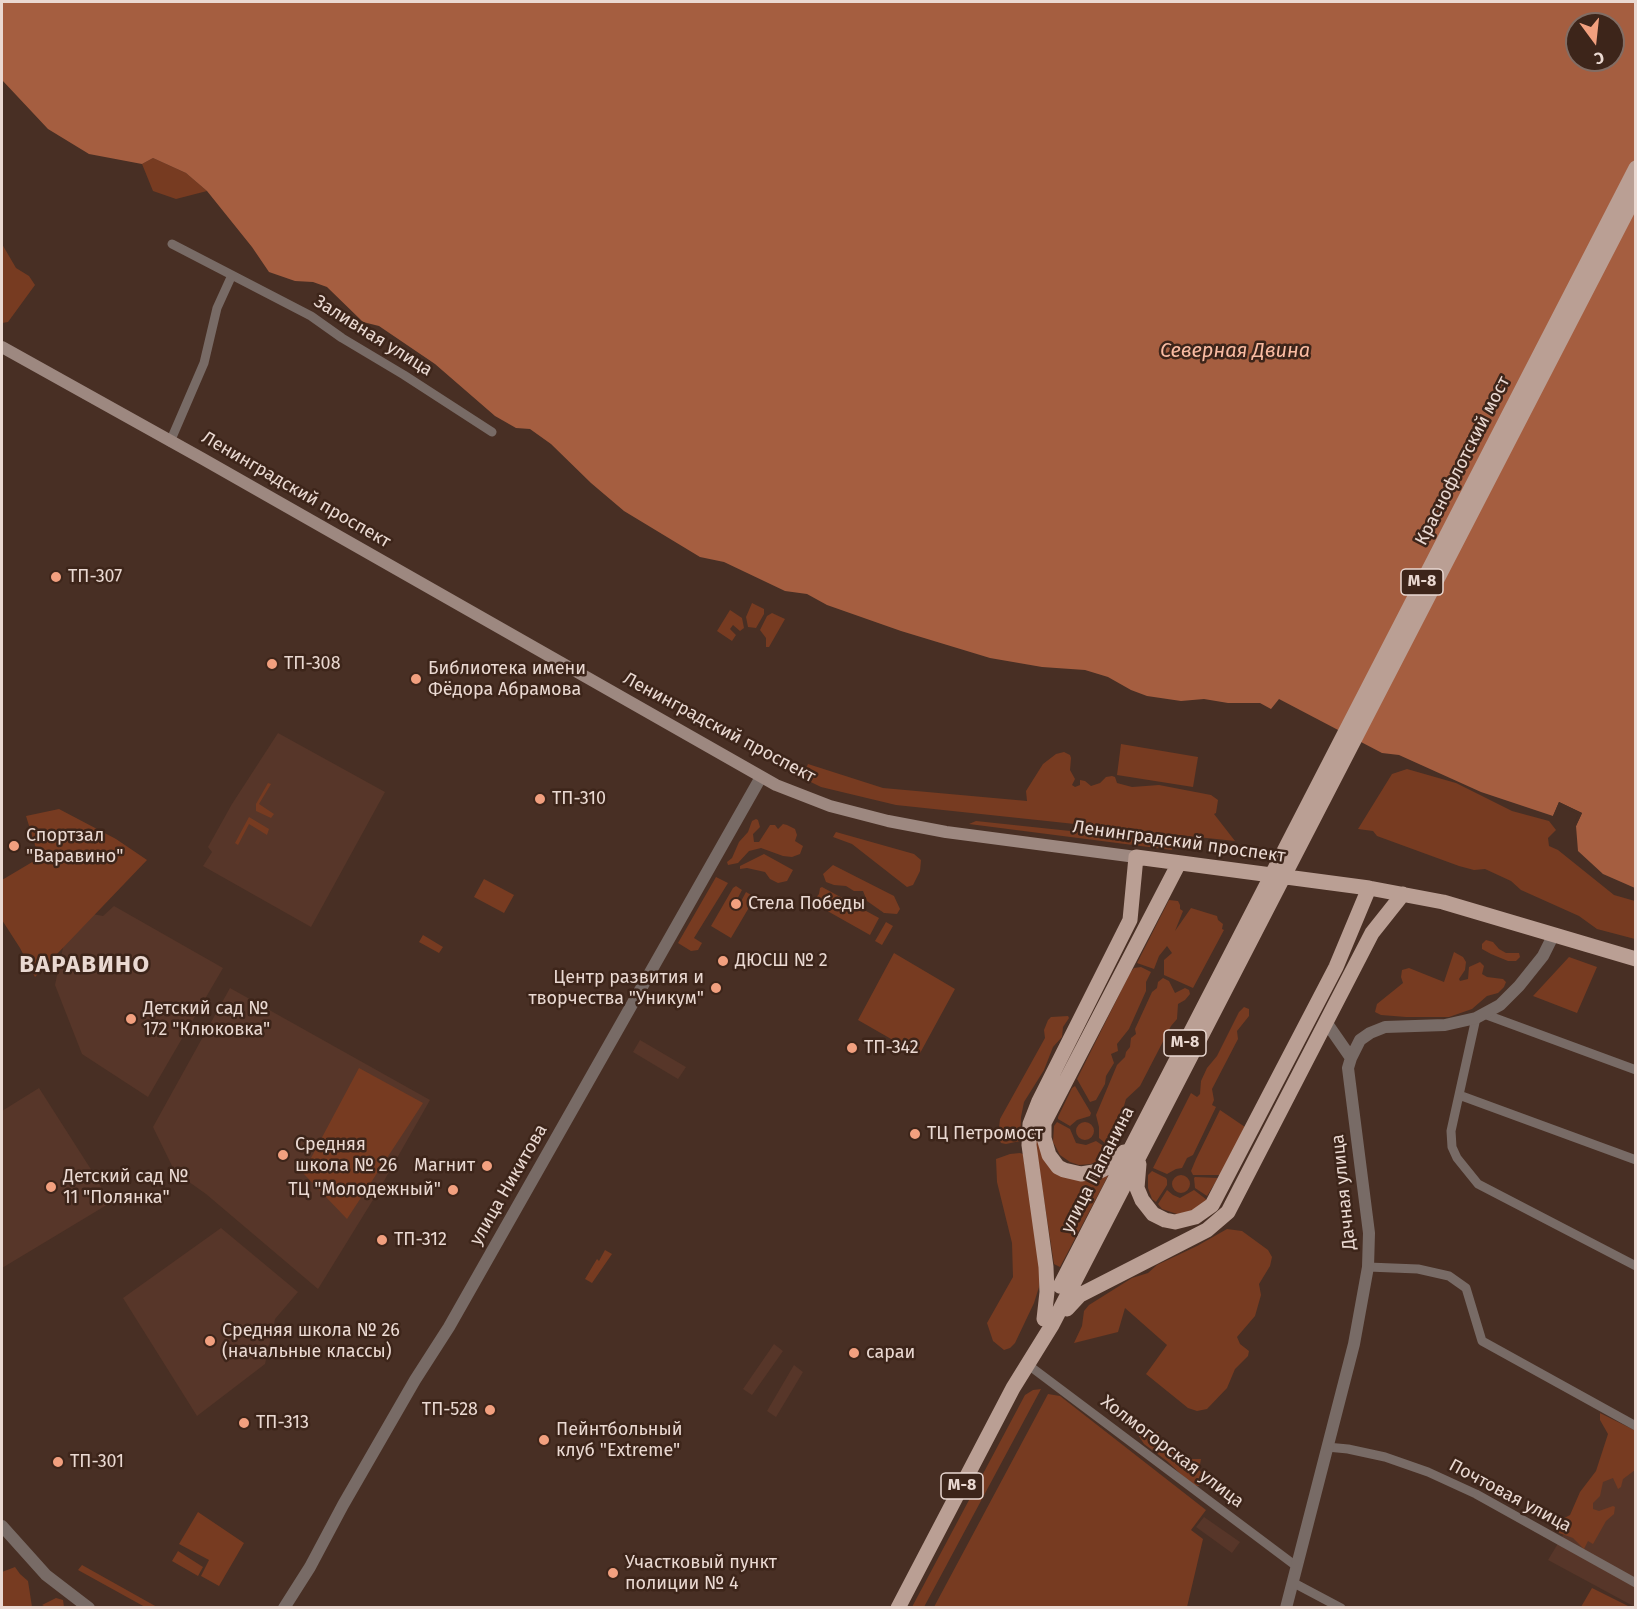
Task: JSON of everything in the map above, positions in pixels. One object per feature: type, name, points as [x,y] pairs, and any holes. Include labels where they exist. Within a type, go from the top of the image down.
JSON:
[{"type":"main road","name":"Краснофлотский мост","points":[[1214,1000],[1635,168]]},
{"type":"main road","name":"Краснофлотский мост","points":[[1214,1000],[1635,194]]},
{"type":"main road","name":"Ленинградский проспект","points":[[2,347],[761,777],[805,798],[888,821],[946,832],[1403,894],[1443,902],[1635,959]]},
{"type":"main road","points":[[1048,1322],[1046,1268],[1029,1145],[1030,1124],[1039,1101],[1130,920],[1136,857]]},
{"type":"main road","points":[[1140,1143],[1110,1166],[1092,1173],[1072,1173],[1058,1167],[1049,1155],[1044,1138],[1044,1123],[1179,863]]},
{"type":"main road","points":[[1140,1143],[1137,1188],[1142,1200],[1153,1214],[1175,1222],[1195,1217],[1212,1205],[1336,967],[1369,888]]},
{"type":"main road","points":[[1048,1322],[1080,1295],[1207,1230],[1228,1212],[1372,933],[1403,894]]},
{"type":"main road","name":"улица Папанина","points":[[898,1608],[1027,1364],[1214,1000]]},
{"type":"street","name":"Заливная улица","points":[[172,244],[311,316],[492,432]]},
{"type":"street","points":[[170,442],[204,363],[217,308],[232,275]]},
{"type":"street","name":"улица Никитова","points":[[284,1608],[310,1567],[415,1380],[449,1327],[761,777]]},
{"type":"street","points":[[1326,1022],[1351,1058],[1360,1040],[1384,1027],[1445,1025],[1480,1016],[1511,996],[1543,956],[1554,934]]},
{"type":"street","points":[[1480,1016],[1635,1070]]},
{"type":"street","points":[[1480,1016],[1451,1131],[1452,1148],[1463,1167],[1478,1184],[1635,1266]]},
{"type":"street","name":"Дачная улица","points":[[1286,1608],[1354,1344],[1368,1267],[1369,1233],[1348,1068],[1351,1058]]},
{"type":"street","points":[[1459,1095],[1635,1160]]},
{"type":"street","points":[[1368,1267],[1418,1269],[1449,1276],[1466,1288],[1482,1341],[1635,1426]]},
{"type":"street","name":"Холмогорская улица","points":[[1027,1364],[1296,1566]]},
{"type":"street","name":"Почтовая улица","points":[[1327,1447],[1385,1457],[1447,1481],[1476,1494],[1635,1583]]},
{"type":"street","points":[[2,1526],[46,1575],[88,1608]]},
{"type":"street","points":[[1292,1582],[1341,1608]]},
{"type":"shaded area","points":[[153,158],[186,173],[207,191],[176,199],[153,191],[142,164]]},
{"type":"shaded area","points":[[2,244],[16,268],[29,276],[35,285],[8,322],[2,323]]},
{"type":"shaded area","points":[[752,603],[764,609],[764,614],[756,628],[748,627],[746,617]]},
{"type":"shaded area","points":[[730,610],[742,618],[744,628],[740,631],[733,625],[730,629],[736,635],[732,641],[717,631]]},
{"type":"shaded area","points":[[772,613],[785,619],[769,647],[766,647],[766,638],[760,630],[767,616]]},
{"type":"shaded area","points":[[278,733],[385,792],[311,927],[203,866],[212,852],[208,847],[232,804]]},
{"type":"shaded area","points":[[1121,744],[1198,757],[1193,787],[1117,775]]},
{"type":"shaded area","points":[[1064,752],[1071,758],[1070,770],[1075,779],[1072,785],[1075,787],[1080,785],[1080,780],[1091,786],[1112,776],[1115,777],[1117,783],[1132,787],[1159,785],[1211,795],[1218,800],[1214,814],[1235,841],[896,805],[821,787],[780,767],[781,762],[804,773],[808,764],[883,788],[1027,801],[1026,791],[1043,764],[1056,754]]},
{"type":"shaded area","points":[[1407,769],[1456,783],[1512,811],[1549,821],[1556,830],[1548,838],[1549,846],[1558,850],[1614,895],[1635,901],[1635,939],[1597,929],[1579,916],[1521,890],[1511,881],[1485,869],[1474,870],[1459,866],[1377,836],[1373,831],[1358,829],[1392,774]]},
{"type":"shaded area","points":[[268,783],[271,784],[259,804],[274,814],[271,818],[256,811],[256,804]]},
{"type":"shaded area","points":[[59,809],[116,839],[147,860],[35,977],[2,920],[2,880],[39,858],[26,816]]},
{"type":"shaded area","points":[[249,817],[269,829],[267,835],[249,824],[238,845],[235,843]]},
{"type":"shaded area","points":[[756,819],[760,827],[753,834],[754,842],[759,842],[770,825],[775,825],[778,829],[783,824],[787,825],[795,829],[797,835],[795,841],[803,846],[800,854],[792,857],[783,856],[761,848],[749,851],[738,863],[728,865],[727,862],[732,858],[739,842],[748,832],[752,821]]},
{"type":"shaded area","points":[[976,821],[1174,842],[1172,850],[969,824]]},
{"type":"shaded area","points":[[836,832],[914,854],[921,860],[920,871],[913,885],[907,887],[852,844],[833,837]]},
{"type":"shaded area","points":[[764,854],[793,870],[787,881],[778,883],[770,879],[765,872],[747,868],[740,869],[740,866]]},
{"type":"shaded area","points":[[833,865],[894,896],[900,909],[897,914],[884,913],[867,901],[863,891],[854,891],[846,886],[826,882],[823,874]]},
{"type":"shaded area","points":[[716,877],[728,883],[694,938],[702,943],[698,950],[691,951],[678,943]]},
{"type":"shaded area","points":[[484,879],[514,895],[504,913],[474,897]]},
{"type":"shaded area","points":[[736,886],[742,890],[734,905],[738,907],[746,892],[754,899],[731,938],[711,926]]},
{"type":"shaded area","points":[[822,887],[879,918],[870,935],[815,904],[814,900]]},
{"type":"shaded area","points":[[1169,900],[1178,901],[1183,911],[1175,931],[1191,908],[1217,916],[1223,924],[1222,929],[1224,930],[1193,988],[1164,975],[1164,960],[1172,953],[1167,946],[1159,956],[1154,969],[1137,963]]},
{"type":"shaded area","name":"Детский сад № 172 \"Клюковка\"","points":[[114,906],[223,968],[148,1097],[82,1054],[55,985],[71,910],[103,916]]},
{"type":"shaded area","points":[[886,922],[893,926],[882,945],[875,941]]},
{"type":"shaded area","points":[[423,935],[443,947],[439,953],[419,942]]},
{"type":"shaded area","points":[[1486,940],[1493,942],[1506,953],[1519,953],[1520,957],[1516,961],[1508,961],[1491,954],[1482,949],[1482,944]]},
{"type":"shaded area","points":[[1454,952],[1463,957],[1466,962],[1460,981],[1468,979],[1469,967],[1480,962],[1484,966],[1482,974],[1503,979],[1506,982],[1504,987],[1498,993],[1487,996],[1472,1009],[1449,1017],[1406,1017],[1381,1015],[1375,1012],[1377,1004],[1403,983],[1402,970],[1409,968],[1444,982]]},
{"type":"shaded area","points":[[894,953],[955,989],[919,1055],[858,1020]]},
{"type":"shaded area","points":[[1569,957],[1597,967],[1577,1013],[1533,996]]},
{"type":"shaded area","points":[[1141,967],[1151,972],[1146,982],[1146,991],[1129,1029],[1117,1044],[1118,1051],[1111,1054],[1114,1063],[1106,1076],[1105,1084],[1096,1100],[1090,1102],[1077,1079],[1130,973],[1134,968]]},
{"type":"shaded area","points":[[1163,978],[1169,981],[1175,993],[1185,988],[1190,994],[1178,1004],[1177,1019],[1171,1026],[1140,1086],[1126,1099],[1118,1126],[1110,1142],[1105,1143],[1099,1138],[1096,1115],[1117,1065],[1125,1057],[1131,1038],[1136,1034],[1135,1029],[1152,992]]},
{"type":"shaded area","name":"Средняя школа № 26","points":[[230,988],[430,1100],[376,1195],[318,1289],[206,1194],[175,1172],[153,1127]]},
{"type":"shaded area","points":[[1244,1007],[1249,1009],[1249,1016],[1237,1031],[1238,1039],[1212,1089],[1214,1100],[1212,1105],[1216,1107],[1193,1155],[1187,1158],[1182,1168],[1167,1174],[1153,1168],[1191,1093],[1197,1097],[1200,1094],[1201,1081],[1207,1068],[1217,1056],[1239,1012]]},
{"type":"shaded area","points":[[1068,1016],[1062,1037],[1053,1047],[1044,1070],[1024,1102],[1020,1141],[1001,1143],[998,1137],[1000,1119],[1045,1038],[1044,1030],[1048,1020],[1051,1017]]},
{"type":"shaded area","points":[[640,1040],[686,1067],[678,1079],[633,1052]]},
{"type":"shaded area","points":[[359,1068],[423,1103],[347,1219],[303,1173]]},
{"type":"shaded area","points":[[1075,1086],[1091,1113],[1090,1116],[1077,1120],[1070,1126],[1058,1117]]},
{"type":"shaded area","name":"Детский сад № 11 \"Полянка\"","points":[[39,1088],[110,1203],[2,1268],[2,1111]]},
{"type":"shaded area","points":[[1220,1110],[1245,1127],[1220,1175],[1193,1175],[1191,1171]]},
{"type":"shaded area","points":[[1057,1122],[1070,1129],[1076,1143],[1086,1145],[1096,1141],[1108,1149],[1104,1158],[1091,1164],[1079,1165],[1060,1155],[1053,1142],[1054,1126]]},
{"type":"shaded area","points":[[1085,1122],[1091,1125],[1094,1131],[1091,1137],[1085,1140],[1079,1137],[1076,1131],[1079,1125]]},
{"type":"shaded area","points":[[1037,1135],[1045,1159],[1108,1176],[1060,1267],[1054,1264],[1035,1141]]},
{"type":"shaded area","points":[[1023,1154],[1041,1268],[1034,1303],[1015,1343],[1004,1350],[993,1341],[987,1323],[1013,1277],[1012,1243],[997,1182],[996,1159]]},
{"type":"shaded area","points":[[1152,1171],[1167,1180],[1167,1185],[1156,1202],[1152,1199],[1148,1188],[1148,1175]]},
{"type":"shaded area","points":[[1181,1175],[1187,1178],[1190,1184],[1187,1190],[1181,1193],[1175,1190],[1172,1184],[1175,1178]]},
{"type":"shaded area","points":[[1194,1178],[1218,1178],[1207,1196],[1195,1188]]},
{"type":"shaded area","points":[[1167,1190],[1180,1198],[1194,1190],[1207,1200],[1199,1210],[1177,1214],[1162,1209],[1158,1204]]},
{"type":"shaded area","name":"Средняя школа № 26 (начальные классы)","points":[[221,1228],[298,1292],[275,1319],[265,1364],[197,1416],[123,1298]]},
{"type":"shaded area","points":[[1227,1229],[1242,1231],[1268,1250],[1272,1257],[1270,1266],[1259,1284],[1261,1295],[1255,1316],[1237,1337],[1240,1344],[1249,1351],[1248,1356],[1235,1369],[1227,1388],[1207,1409],[1197,1411],[1188,1408],[1146,1374],[1167,1345],[1125,1308],[1118,1332],[1074,1343],[1082,1326],[1084,1311],[1089,1305],[1132,1278],[1148,1273],[1157,1265]]},
{"type":"shaded area","points":[[605,1250],[612,1254],[592,1283],[585,1279]]},
{"type":"shaded area","points":[[774,1344],[783,1351],[752,1395],[743,1389]]},
{"type":"shaded area","points":[[794,1365],[803,1372],[776,1417],[767,1411]]},
{"type":"shaded area","points":[[1041,1389],[924,1607],[912,1607],[1025,1395],[1033,1390]]},
{"type":"shaded area","points":[[1048,1394],[1060,1396],[1206,1510],[1191,1530],[1203,1539],[1187,1607],[934,1607]]},
{"type":"shaded area","points":[[1600,1413],[1636,1431],[1635,1470],[1623,1479],[1618,1489],[1613,1478],[1603,1482],[1600,1496],[1593,1503],[1593,1509],[1599,1511],[1613,1506],[1615,1507],[1614,1514],[1606,1521],[1593,1544],[1588,1541],[1584,1549],[1573,1538],[1559,1533],[1556,1526],[1557,1522],[1570,1515],[1580,1492],[1596,1471],[1608,1434],[1600,1420]]},
{"type":"shaded area","points":[[1628,1427],[1635,1431],[1635,1607],[1548,1560]]},
{"type":"shaded area","points":[[1135,1430],[1158,1432],[1166,1445],[1175,1449],[1183,1459],[1201,1459],[1199,1470],[1205,1476],[1205,1482],[1198,1486],[1192,1485],[1167,1461],[1144,1444]]},
{"type":"shaded area","points":[[198,1512],[244,1543],[219,1586],[201,1576],[209,1560],[179,1544]]},
{"type":"shaded area","points":[[1204,1517],[1240,1542],[1232,1553],[1196,1527]]},
{"type":"shaded area","points":[[178,1551],[203,1567],[198,1576],[172,1561]]},
{"type":"shaded area","points":[[82,1565],[157,1607],[145,1607],[78,1570]]},
{"type":"shaded area","points":[[15,1567],[28,1581],[32,1607],[2,1607],[2,1572]]},
{"type":"shaded area","points":[[1592,1588],[1630,1607],[1581,1607]]},
{"type":"shaded area","points":[[56,1598],[63,1600],[64,1607],[42,1605]]},
{"type":"water","name":"Северная Двина","points":[[2,2],[1635,2],[1635,888],[1603,874],[1578,851],[1576,826],[1582,813],[1559,802],[1553,816],[1481,792],[1399,755],[1382,753],[1279,699],[1271,709],[1260,703],[1228,703],[1204,699],[1181,701],[1147,696],[1108,677],[1085,670],[1042,667],[990,658],[901,631],[827,605],[807,594],[785,591],[724,562],[700,557],[624,511],[551,444],[530,429],[516,428],[495,416],[435,364],[379,326],[363,322],[327,287],[313,282],[295,281],[269,272],[207,191],[186,173],[153,158],[142,164],[89,154],[48,129],[2,80]]},
{"type":"pier","points":[[1559,802],[1582,813],[1576,826],[1574,825],[1578,814],[1561,806],[1556,817],[1553,816]]},
{"type":"place","name":"ТП-307","points":[[56,577]]},
{"type":"place","name":"ТП-308","points":[[272,664]]},
{"type":"place","name":"Библиотека имени Фёдора Абрамова","points":[[416,679]]},
{"type":"place","name":"ТП-310","points":[[540,799]]},
{"type":"place","name":"Спортзал \"Варавино\"","points":[[14,846]]},
{"type":"place","name":"Стела Победы","points":[[736,904]]},
{"type":"place","name":"ДЮСШ № 2","points":[[723,961]]},
{"type":"place","name":"Центр развития и творчества \"Уникум\"","points":[[716,988]]},
{"type":"place","name":"Детский сад № 172 \"Клюковка\"","points":[[131,1019]]},
{"type":"place","name":"ТП-342","points":[[852,1048]]},
{"type":"place","name":"ТЦ Петромост","points":[[915,1134]]},
{"type":"place","name":"Средняя школа № 26","points":[[283,1155]]},
{"type":"place","name":"Магнит","points":[[487,1166]]},
{"type":"place","name":"Детский сад № 11 \"Полянка\"","points":[[51,1187]]},
{"type":"place","name":"ТЦ \"Молодежный\"","points":[[453,1190]]},
{"type":"place","name":"ТП-312","points":[[382,1240]]},
{"type":"place","name":"Средняя школа № 26 (начальные классы)","points":[[210,1341]]},
{"type":"place","name":"сараи","points":[[854,1353]]},
{"type":"place","name":"ТП-528","points":[[490,1410]]},
{"type":"place","name":"ТП-313","points":[[244,1423]]},
{"type":"place","name":"Пейнтбольный клуб \"Extreme\"","points":[[544,1440]]},
{"type":"place","name":"ТП-301","points":[[58,1462]]},
{"type":"place","name":"Участковый пункт полиции № 4","points":[[613,1573]]},
{"type":"district","name":"ВАРАВИНО","points":[[85,965]]}]
